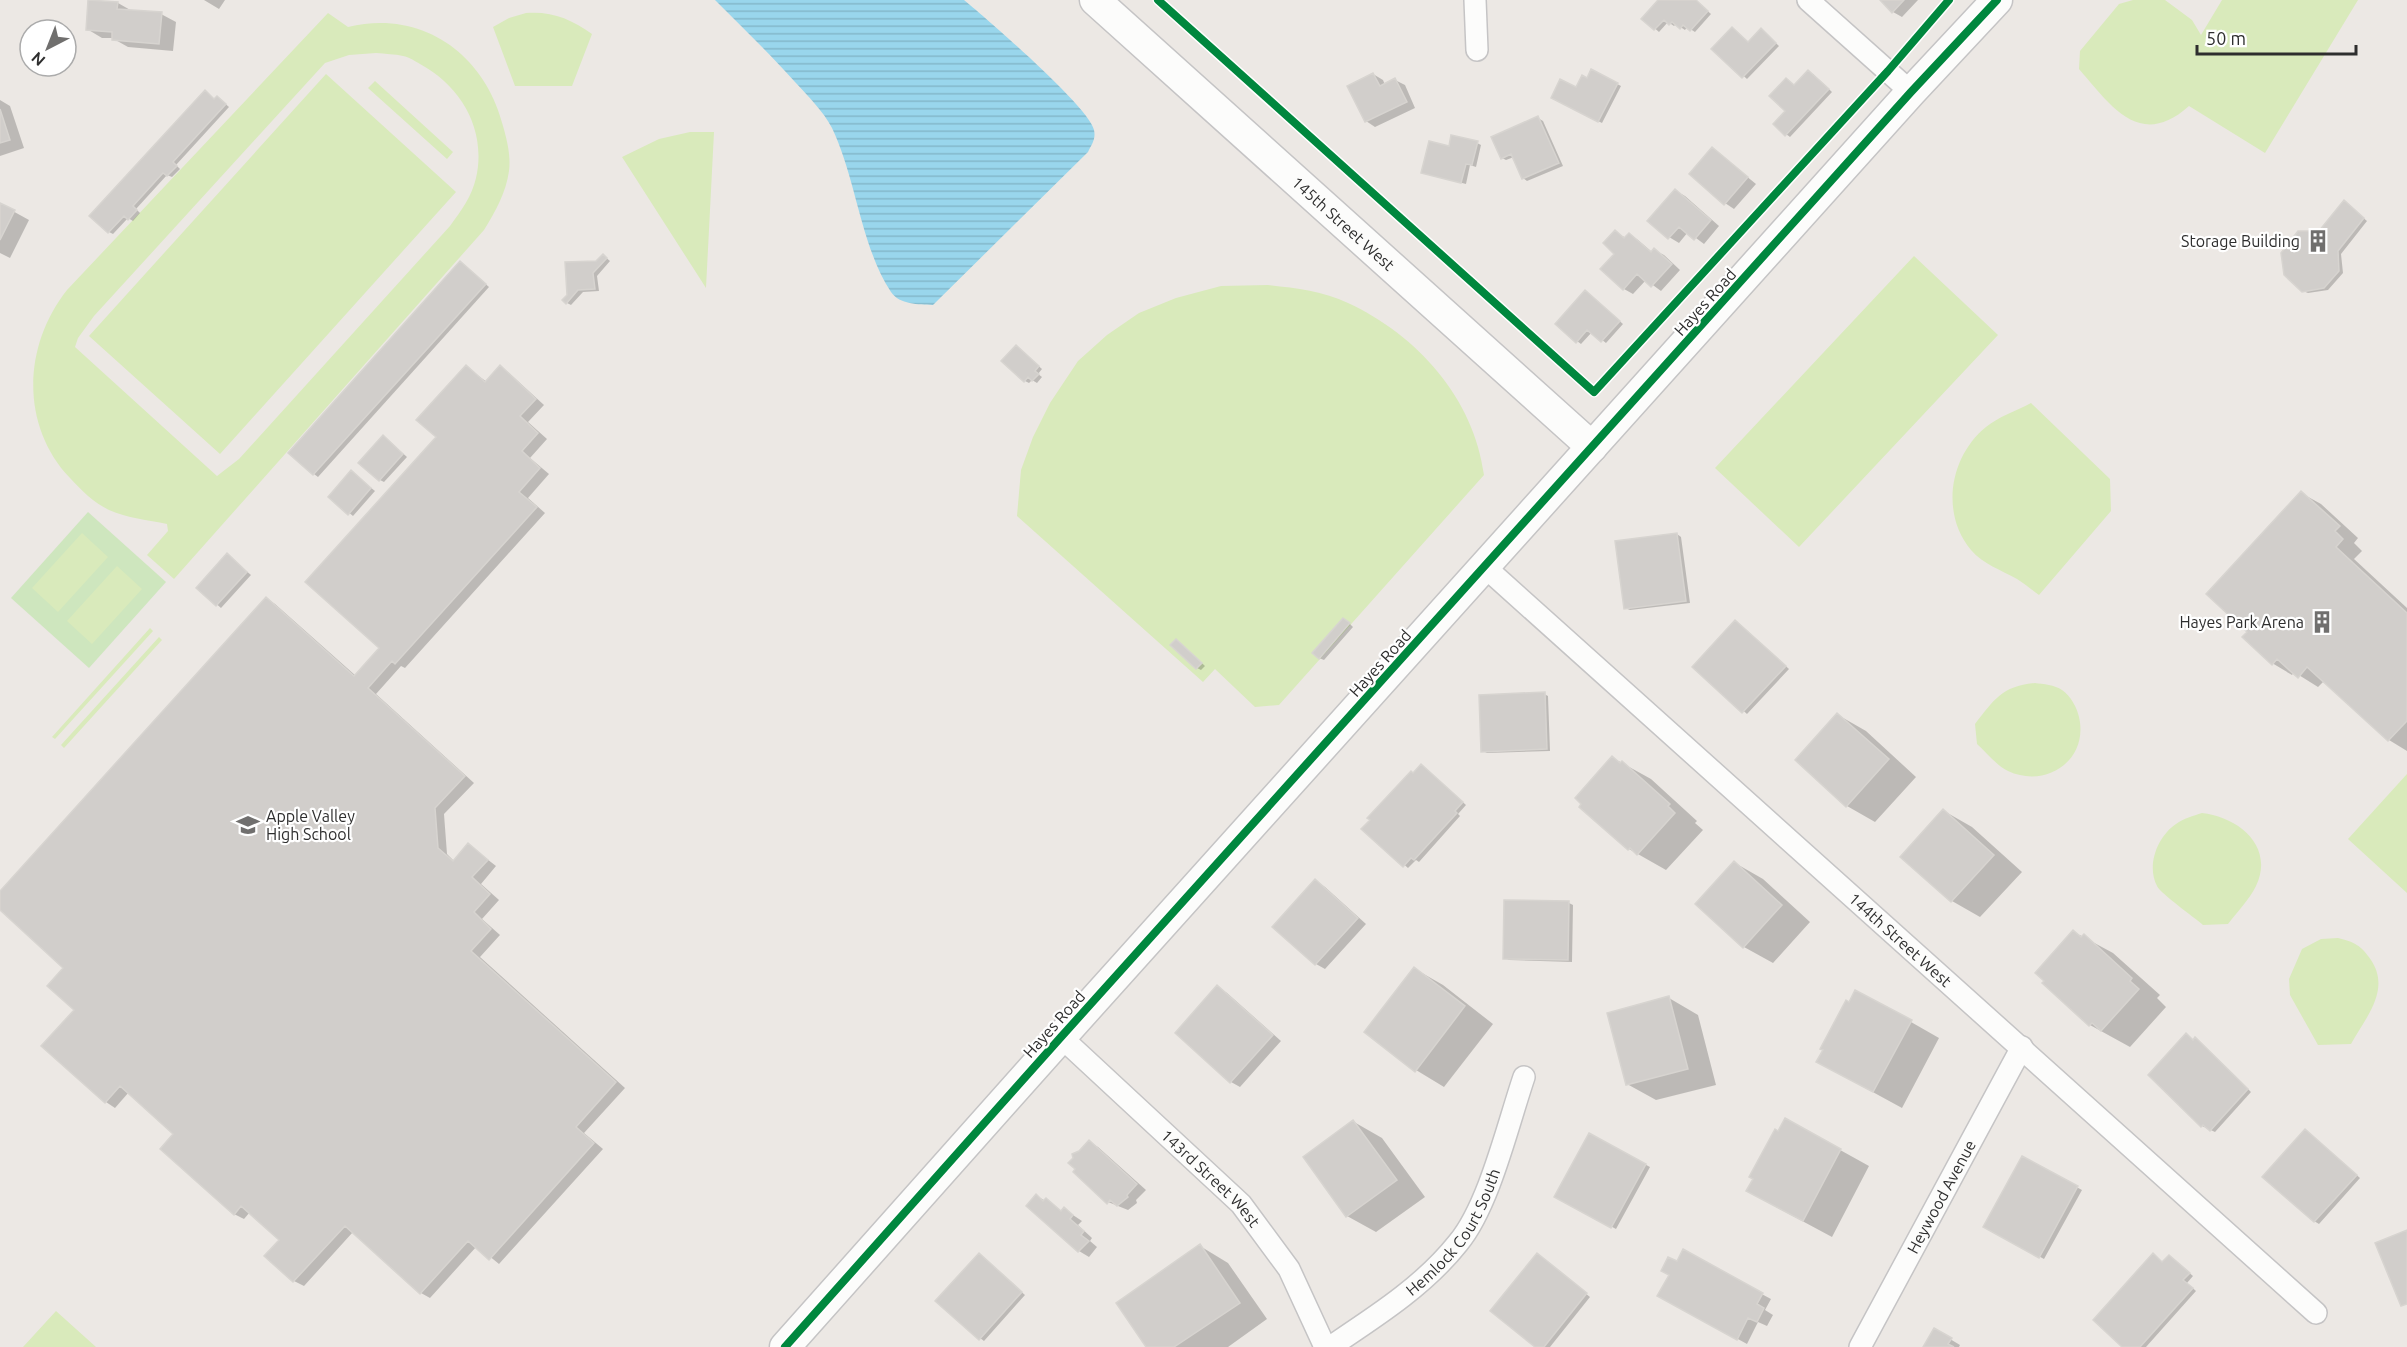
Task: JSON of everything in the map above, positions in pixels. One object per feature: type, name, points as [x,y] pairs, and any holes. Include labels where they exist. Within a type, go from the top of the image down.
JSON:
[{"type":"street","name":"145th Street West","points":[[1095,0],[1592,447]]},
{"type":"street","points":[[1475,0],[1477,50]]},
{"type":"street","points":[[1808,0],[1911,92]]},
{"type":"street","name":"Hayes Road","points":[[785,1347],[1911,92],[1997,0]]},
{"type":"street","name":"144th Street West","points":[[1485,567],[2316,1313]]},
{"type":"street","name":"143rd Street West","points":[[1061,1037],[1241,1204],[1289,1269],[1325,1347]]},
{"type":"street","name":"Heywood Avenue","points":[[1860,1347],[2022,1047]]},
{"type":"street","name":"Hemlock Court South","points":[[1330,1347],[1425,1279],[1460,1242],[1483,1199],[1524,1077]]},
{"type":"green space","points":[[2133,0],[2165,0],[2192,20],[2201,35],[2222,0],[2358,0],[2265,153],[2189,106],[2172,119],[2156,124],[2141,123],[2128,118],[2103,97],[2079,69],[2080,51],[2119,4]]},
{"type":"green space","points":[[328,13],[348,27],[375,23],[401,25],[425,31],[466,58],[482,78],[494,100],[506,137],[509,154],[508,179],[503,195],[484,230],[174,579],[147,555],[168,531],[167,524],[123,515],[98,504],[70,478],[54,457],[42,434],[35,410],[33,385],[35,360],[52,312],[67,290]],"holes":[[[376,53],[400,55],[414,60],[435,73],[459,97],[468,111],[478,143],[476,178],[472,191],[450,226],[239,459],[217,476],[75,347],[78,338],[94,316],[325,63],[349,55]]]},
{"type":"green space","points":[[526,13],[544,13],[561,17],[592,34],[572,86],[515,86],[493,27],[509,18]]},
{"type":"green space","points":[[326,74],[456,192],[220,454],[89,336]]},
{"type":"green space","points":[[375,81],[453,152],[447,159],[368,88]]},
{"type":"green space","points":[[690,132],[714,132],[706,288],[622,157],[659,139]]},
{"type":"green space","points":[[1914,256],[1998,335],[1799,547],[1715,468]]},
{"type":"green space","points":[[1268,285],[1319,293],[1348,303],[1373,316],[1419,351],[1455,395],[1478,447],[1484,475],[1279,705],[1255,707],[1215,669],[1203,682],[1017,516],[1021,470],[1033,437],[1050,403],[1078,361],[1107,335],[1139,313],[1176,298],[1221,286]]},
{"type":"green space","points":[[2031,403],[2110,479],[2111,511],[2039,595],[2017,579],[1987,563],[1971,550],[1961,535],[1955,519],[1953,502],[1953,486],[1957,469],[1974,439],[1991,423]]},
{"type":"green space","points":[[88,512],[166,582],[89,668],[11,598]]},
{"type":"green space","points":[[82,533],[108,557],[58,612],[32,588]]},
{"type":"green space","points":[[117,566],[142,589],[92,644],[67,621]]},
{"type":"green space","points":[[150,628],[153,631],[55,739],[52,737]]},
{"type":"green space","points":[[159,637],[162,640],[64,748],[61,745]]},
{"type":"green space","points":[[2035,683],[2056,687],[2068,695],[2079,717],[2080,732],[2071,758],[2062,767],[2037,776],[2022,776],[2004,769],[1977,744],[1975,724],[1994,701],[2007,691],[2014,687]]},
{"type":"green space","points":[[2407,774],[2407,893],[2348,839]]},
{"type":"green space","points":[[2202,813],[2228,820],[2240,827],[2257,846],[2261,858],[2261,872],[2256,886],[2228,924],[2203,925],[2165,894],[2157,886],[2154,878],[2153,860],[2164,836],[2179,822]]},
{"type":"green space","points":[[2338,938],[2357,945],[2371,960],[2378,982],[2377,993],[2369,1013],[2351,1044],[2318,1045],[2290,995],[2289,979],[2302,949],[2321,939]]},
{"type":"green space","points":[[56,1311],[96,1347],[23,1347]]},
{"type":"water","points":[[715,0],[964,0],[1036,64],[1075,103],[1094,130],[1093,141],[1088,152],[933,305],[904,302],[891,292],[872,254],[847,168],[832,128],[815,104],[785,71]]},
{"type":"building","points":[[88,0],[118,2],[117,9],[162,12],[159,44],[112,40],[112,32],[86,30]]},
{"type":"building","points":[[1658,0],[1696,0],[1708,11],[1690,31],[1683,25],[1680,29],[1672,22],[1669,25],[1664,20],[1654,30],[1641,19]]},
{"type":"building","points":[[1880,0],[1904,0],[1892,13]]},
{"type":"building","points":[[1732,27],[1748,42],[1761,28],[1776,43],[1742,78],[1711,49]]},
{"type":"building","points":[[1591,69],[1618,83],[1598,122],[1551,98],[1560,79],[1576,87],[1582,75],[1587,78]]},
{"type":"building","points":[[1808,70],[1829,89],[1785,136],[1773,124],[1785,111],[1769,96],[1786,78],[1794,85]]},
{"type":"building","points":[[1373,73],[1380,86],[1395,78],[1407,102],[1365,122],[1347,86]]},
{"type":"building","points":[[205,90],[214,99],[217,96],[226,104],[173,162],[177,166],[167,176],[163,173],[133,206],[137,210],[128,220],[124,216],[108,233],[89,216]]},
{"type":"building","points":[[0,109],[10,140],[0,143]]},
{"type":"building","points":[[1538,116],[1559,163],[1522,179],[1511,154],[1501,159],[1491,137]]},
{"type":"building","points":[[1451,135],[1478,141],[1472,165],[1466,164],[1461,183],[1421,173],[1429,141],[1449,146]]},
{"type":"building","points":[[1712,147],[1748,177],[1724,205],[1689,174]]},
{"type":"building","points":[[1675,189],[1711,220],[1694,240],[1679,227],[1668,239],[1647,221]]},
{"type":"building","name":"Storage Building","points":[[2344,200],[2364,218],[2338,251],[2339,271],[2324,288],[2302,292],[2284,275],[2281,253],[2298,231],[2319,231]]},
{"type":"building","points":[[0,203],[15,210],[0,240]]},
{"type":"building","points":[[1615,230],[1624,238],[1629,233],[1651,252],[1654,248],[1672,264],[1651,287],[1637,274],[1623,290],[1600,269],[1614,254],[1603,243]]},
{"type":"building","points":[[603,254],[607,258],[593,273],[595,289],[578,290],[566,304],[562,300],[567,295],[565,262],[596,261]]},
{"type":"building","points":[[460,261],[486,284],[313,475],[288,453]]},
{"type":"building","points":[[1585,290],[1620,321],[1601,342],[1587,330],[1576,343],[1555,324]]},
{"type":"building","points":[[1016,345],[1039,366],[1035,371],[1039,374],[1032,381],[1028,377],[1024,382],[1001,361]]},
{"type":"building","name":"Apple Valley High School","points":[[466,365],[485,382],[500,365],[536,399],[520,416],[538,433],[522,451],[540,468],[519,492],[537,507],[395,664],[392,661],[368,688],[465,776],[435,808],[438,848],[453,861],[468,843],[488,860],[472,877],[490,894],[474,912],[491,929],[471,951],[616,1082],[576,1127],[594,1143],[489,1260],[468,1241],[420,1294],[345,1226],[293,1282],[264,1256],[279,1240],[241,1206],[234,1215],[160,1149],[173,1134],[120,1086],[105,1103],[41,1046],[74,1010],[47,986],[63,968],[0,910],[0,891],[266,597],[354,676],[379,648],[305,582],[436,437],[416,420]]},
{"type":"building","points":[[383,435],[403,454],[379,481],[358,463]]},
{"type":"building","points":[[351,470],[371,488],[348,515],[328,497]]},
{"type":"building","name":"Hayes Park Arena","points":[[2301,491],[2340,526],[2335,531],[2343,539],[2336,547],[2407,613],[2407,721],[2388,741],[2307,667],[2298,678],[2277,659],[2272,665],[2242,637],[2247,632],[2206,594]]},
{"type":"building","points":[[1677,533],[1686,601],[1624,609],[1615,541]]},
{"type":"building","points":[[227,553],[247,572],[216,606],[196,588]]},
{"type":"building","points":[[1343,618],[1350,623],[1319,659],[1312,653]]},
{"type":"building","points":[[1735,620],[1786,666],[1742,713],[1692,667]]},
{"type":"building","points":[[1176,639],[1202,663],[1196,669],[1170,645]]},
{"type":"building","points":[[1545,692],[1547,749],[1481,752],[1479,695]]},
{"type":"building","points":[[1837,713],[1889,759],[1846,807],[1795,760]]},
{"type":"building","points":[[1612,756],[1620,763],[1622,761],[1670,804],[1668,806],[1675,813],[1637,855],[1630,848],[1628,850],[1579,807],[1581,804],[1575,798]]},
{"type":"building","points":[[1421,764],[1463,802],[1455,811],[1457,813],[1414,860],[1411,858],[1403,867],[1361,829],[1370,820],[1367,818],[1411,771],[1413,773]]},
{"type":"building","points":[[1943,809],[1994,855],[1951,902],[1900,857]]},
{"type":"building","points":[[1734,861],[1782,905],[1743,948],[1695,904]]},
{"type":"building","points":[[1315,879],[1358,918],[1315,965],[1272,927]]},
{"type":"building","points":[[1504,900],[1569,901],[1568,960],[1503,959]]},
{"type":"building","points":[[2073,930],[2081,937],[2084,934],[2132,978],[2130,981],[2139,989],[2101,1031],[2092,1023],[2089,1026],[2042,983],[2044,981],[2035,973]]},
{"type":"building","points":[[1414,967],[1465,1006],[1415,1072],[1364,1032]]},
{"type":"building","points":[[1217,985],[1273,1035],[1230,1083],[1175,1033]]},
{"type":"building","points":[[1855,990],[1912,1020],[1873,1092],[1816,1062],[1823,1050],[1820,1049],[1846,1000],[1849,1002]]},
{"type":"building","points":[[1669,996],[1688,1069],[1626,1085],[1607,1013]]},
{"type":"building","points":[[2186,1033],[2193,1040],[2195,1037],[2248,1089],[2210,1131],[2203,1125],[2201,1127],[2148,1075]]},
{"type":"building","points":[[1785,1118],[1841,1149],[1803,1221],[1746,1191],[1753,1179],[1749,1177],[1775,1129],[1778,1131]]},
{"type":"building","points":[[1353,1120],[1397,1180],[1346,1217],[1303,1157]]},
{"type":"building","points":[[2305,1129],[2357,1175],[2314,1222],[2262,1177]]},
{"type":"building","points":[[1589,1133],[1646,1164],[1611,1228],[1554,1197]]},
{"type":"building","points":[[1089,1140],[1137,1184],[1127,1195],[1128,1197],[1117,1206],[1110,1200],[1107,1204],[1073,1172],[1075,1169],[1068,1163],[1073,1158],[1072,1154],[1079,1151]]},
{"type":"building","points":[[2022,1156],[2078,1186],[2039,1258],[1983,1227]]},
{"type":"building","points":[[1036,1194],[1043,1201],[1046,1198],[1061,1211],[1064,1207],[1073,1215],[1070,1219],[1084,1231],[1081,1235],[1089,1241],[1078,1252],[1026,1206]]},
{"type":"building","points":[[2407,1230],[2407,1304],[2401,1306],[2375,1243]]},
{"type":"building","points":[[1200,1244],[1240,1303],[1174,1347],[1146,1347],[1116,1303]]},
{"type":"building","points":[[1683,1249],[1763,1293],[1757,1304],[1764,1308],[1757,1322],[1748,1318],[1737,1340],[1657,1296],[1669,1275],[1661,1271],[1668,1257],[1677,1261]]},
{"type":"building","points":[[979,1253],[1022,1292],[979,1340],[935,1301]]},
{"type":"building","points":[[1537,1253],[1587,1293],[1544,1347],[1535,1347],[1490,1311]]},
{"type":"building","points":[[2153,1253],[2162,1262],[2169,1255],[2190,1273],[2183,1280],[2193,1288],[2140,1347],[2122,1347],[2093,1320]]},
{"type":"building","points":[[1934,1328],[1952,1338],[1948,1344],[1954,1347],[1923,1347]]},
{"type":"cycle path","points":[[1158,0],[1594,392],[1888,71],[1949,0]]},
{"type":"cycle path","points":[[785,1347],[1911,92],[1997,0]]},
{"type":"place","name":"Storage Building","points":[[2318,241]]},
{"type":"place","name":"Hayes Park Arena","points":[[2322,622]]},
{"type":"place","name":"Apple Valley High School","points":[[248,825]]}]
